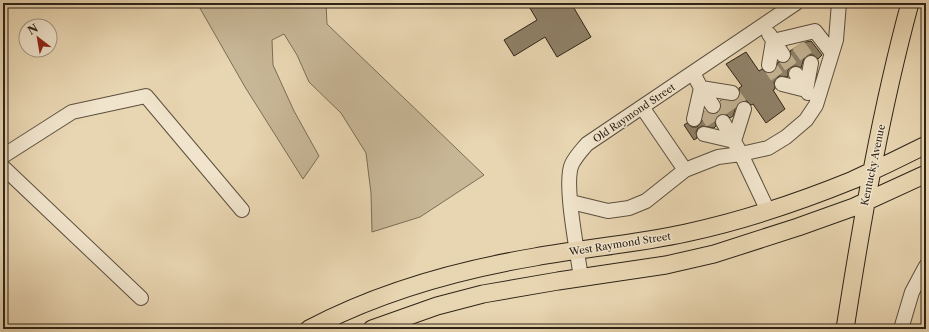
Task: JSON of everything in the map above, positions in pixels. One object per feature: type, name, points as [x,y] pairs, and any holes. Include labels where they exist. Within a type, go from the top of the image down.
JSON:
[{"type":"main road","name":"Kentucky Avenue","points":[[845,329],[865,202],[910,3]]},
{"type":"main road","name":"West Raymond Street","points":[[310,329],[362,304],[461,273],[534,257],[649,241],[733,222],[853,180],[926,145]]},
{"type":"main road","points":[[372,329],[437,306],[483,294],[666,265],[714,254],[798,227],[865,202],[926,174]]},
{"type":"lane","name":"Old Raymond Street","points":[[581,278],[569,177],[572,163],[578,153],[587,144],[796,3]]},
{"type":"lane","points":[[571,202],[608,210],[629,208],[646,201],[685,170],[718,157],[768,148],[786,136],[806,120],[816,105],[836,40],[839,3]]},
{"type":"lane","points":[[763,26],[783,55]]},
{"type":"lane","points":[[773,41],[815,30],[832,53]]},
{"type":"lane","points":[[773,41],[798,45]]},
{"type":"lane","points":[[769,65],[773,41]]},
{"type":"lane","points":[[806,90],[811,64]]},
{"type":"lane","points":[[692,73],[700,88],[713,106]]},
{"type":"lane","points":[[796,74],[816,105]]},
{"type":"lane","points":[[782,84],[806,90]]},
{"type":"lane","points":[[700,88],[713,106]]},
{"type":"lane","points":[[700,88],[713,106]]},
{"type":"lane","points":[[3,156],[72,112],[146,96],[242,210]]},
{"type":"lane","points":[[642,107],[685,170]]},
{"type":"lane","points":[[724,122],[734,140]]},
{"type":"lane","points":[[724,122],[734,140]]},
{"type":"lane","points":[[724,122],[768,211]]},
{"type":"lane","points":[[3,167],[141,298]]},
{"type":"lane","points":[[901,329],[912,292],[926,266]]},
{"type":"shaded area","points":[[197,3],[326,3],[327,24],[484,175],[420,217],[372,232],[371,193],[366,153],[341,113],[309,82],[297,55],[284,34],[272,40],[273,65],[294,111],[319,156],[303,179],[245,87]]},
{"type":"building","points":[[527,3],[571,3],[591,37],[557,57],[545,37],[514,56],[504,40],[537,20]]},
{"type":"building","points":[[811,41],[822,55],[818,59],[813,55],[808,55],[804,58],[801,68],[796,66],[792,67],[788,70],[788,77],[779,76],[774,82],[775,89],[773,90],[785,109],[766,123],[753,104],[751,105],[747,101],[742,101],[736,106],[733,116],[730,118],[727,115],[719,114],[716,118],[716,126],[714,128],[702,126],[698,128],[696,132],[697,138],[694,140],[684,125],[687,123],[692,127],[697,127],[702,121],[704,112],[706,111],[713,114],[717,113],[721,109],[720,101],[735,101],[740,95],[739,88],[742,86],[726,64],[746,52],[759,71],[762,69],[767,73],[772,73],[776,70],[778,62],[784,63],[790,59],[790,51],[802,43]]},
{"type":"tunnel","points":[[798,45],[811,63]]},
{"type":"tunnel","points":[[783,55],[796,74]]},
{"type":"tunnel","points":[[769,65],[782,84]]},
{"type":"tunnel","points":[[732,93],[744,109]]},
{"type":"tunnel","points":[[722,100],[733,116]]},
{"type":"tunnel","points":[[713,106],[723,122]]},
{"type":"tunnel","points":[[705,111],[715,127]]}]
